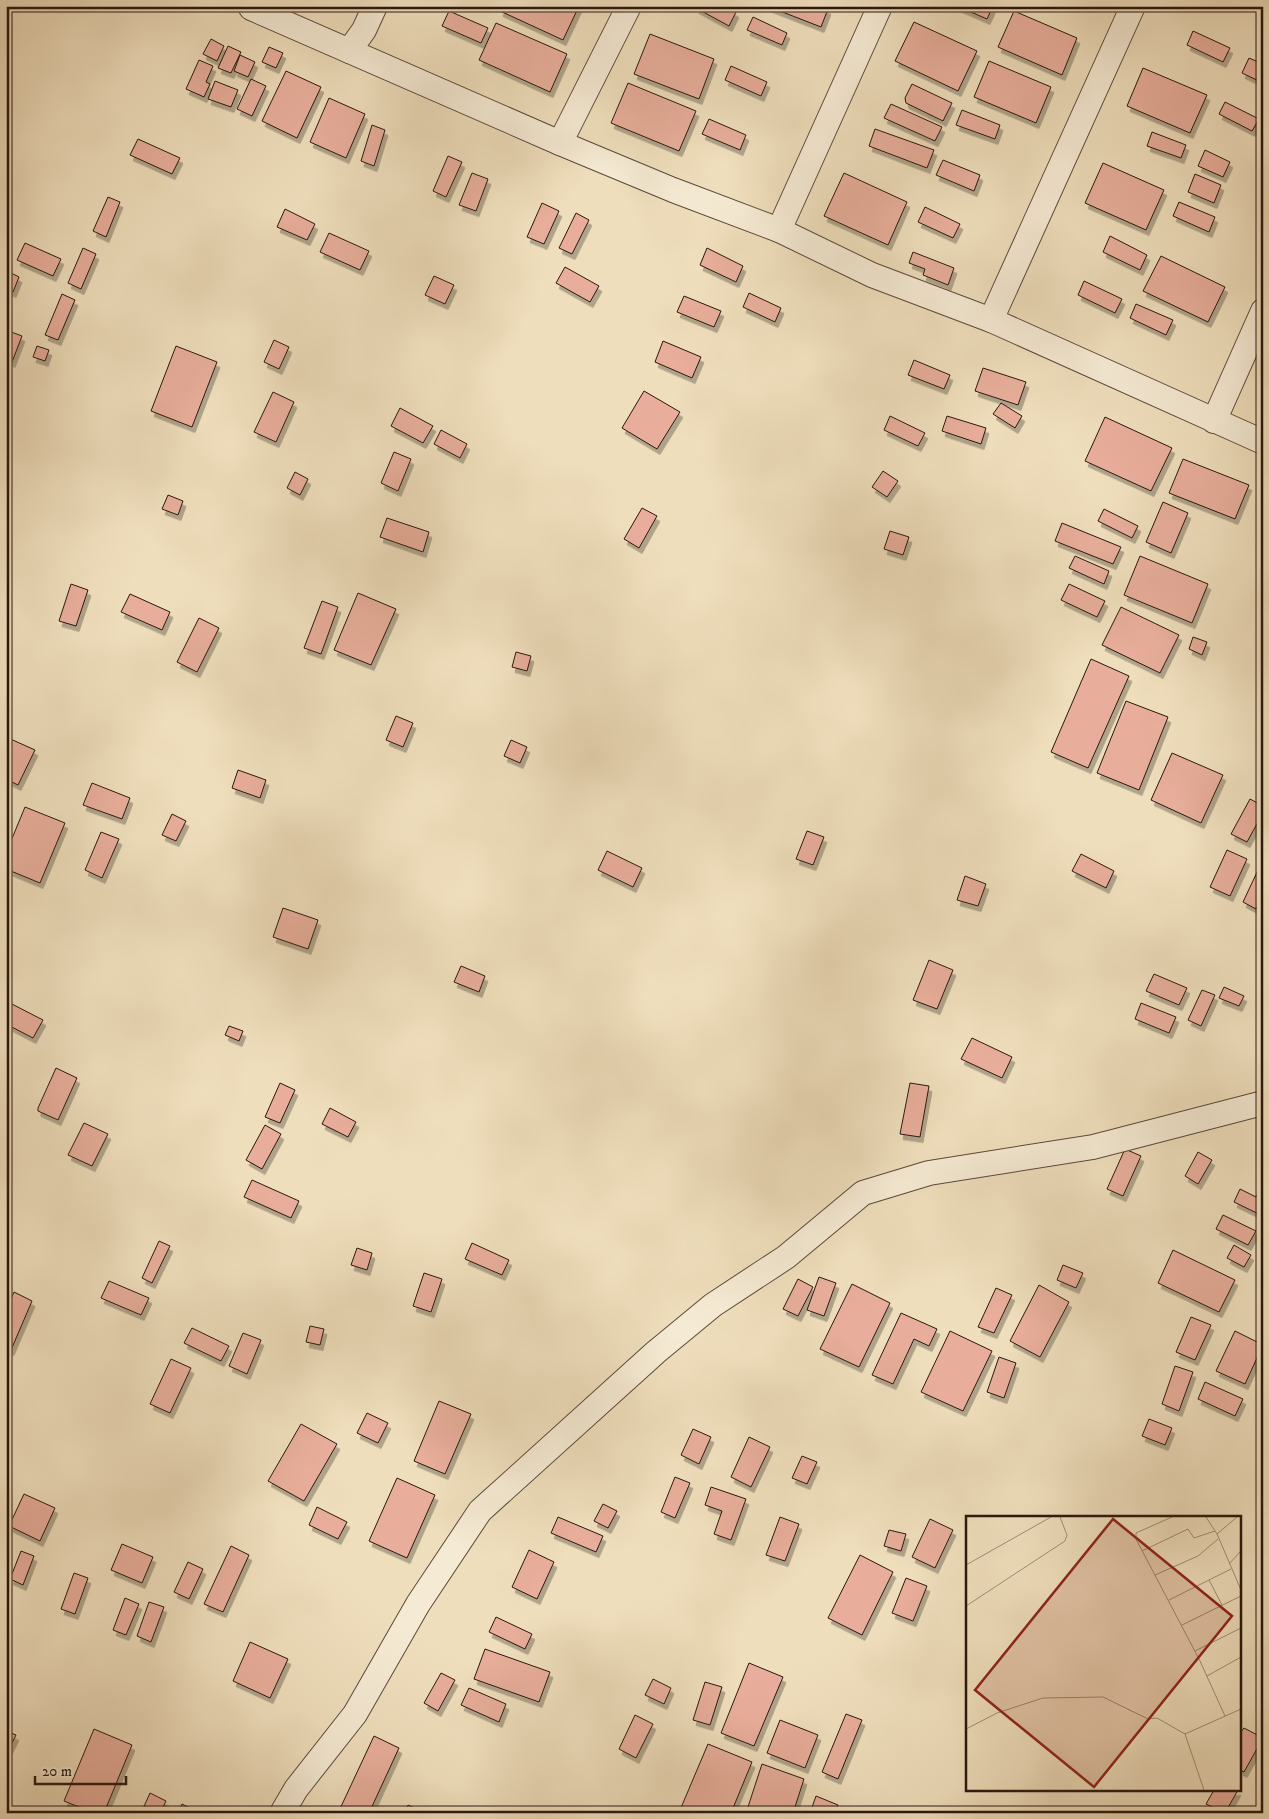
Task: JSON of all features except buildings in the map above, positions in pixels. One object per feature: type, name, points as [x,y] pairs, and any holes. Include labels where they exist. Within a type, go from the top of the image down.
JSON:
[{"type":"street","points":[[250,6],[560,143],[673,190],[779,230],[872,275],[991,320],[1214,422],[1263,442]]},
{"type":"street","points":[[349,51],[364,30],[375,6]]},
{"type":"street","points":[[560,143],[629,6]]},
{"type":"street","points":[[779,230],[880,6]]},
{"type":"street","points":[[991,320],[1133,6]]},
{"type":"street","points":[[1214,422],[1263,312]]},
{"type":"street","points":[[282,1813],[296,1789],[355,1714],[418,1604],[480,1511],[656,1352],[713,1305],[786,1257],[863,1193],[929,1173],[1093,1148],[1263,1104]]}]
